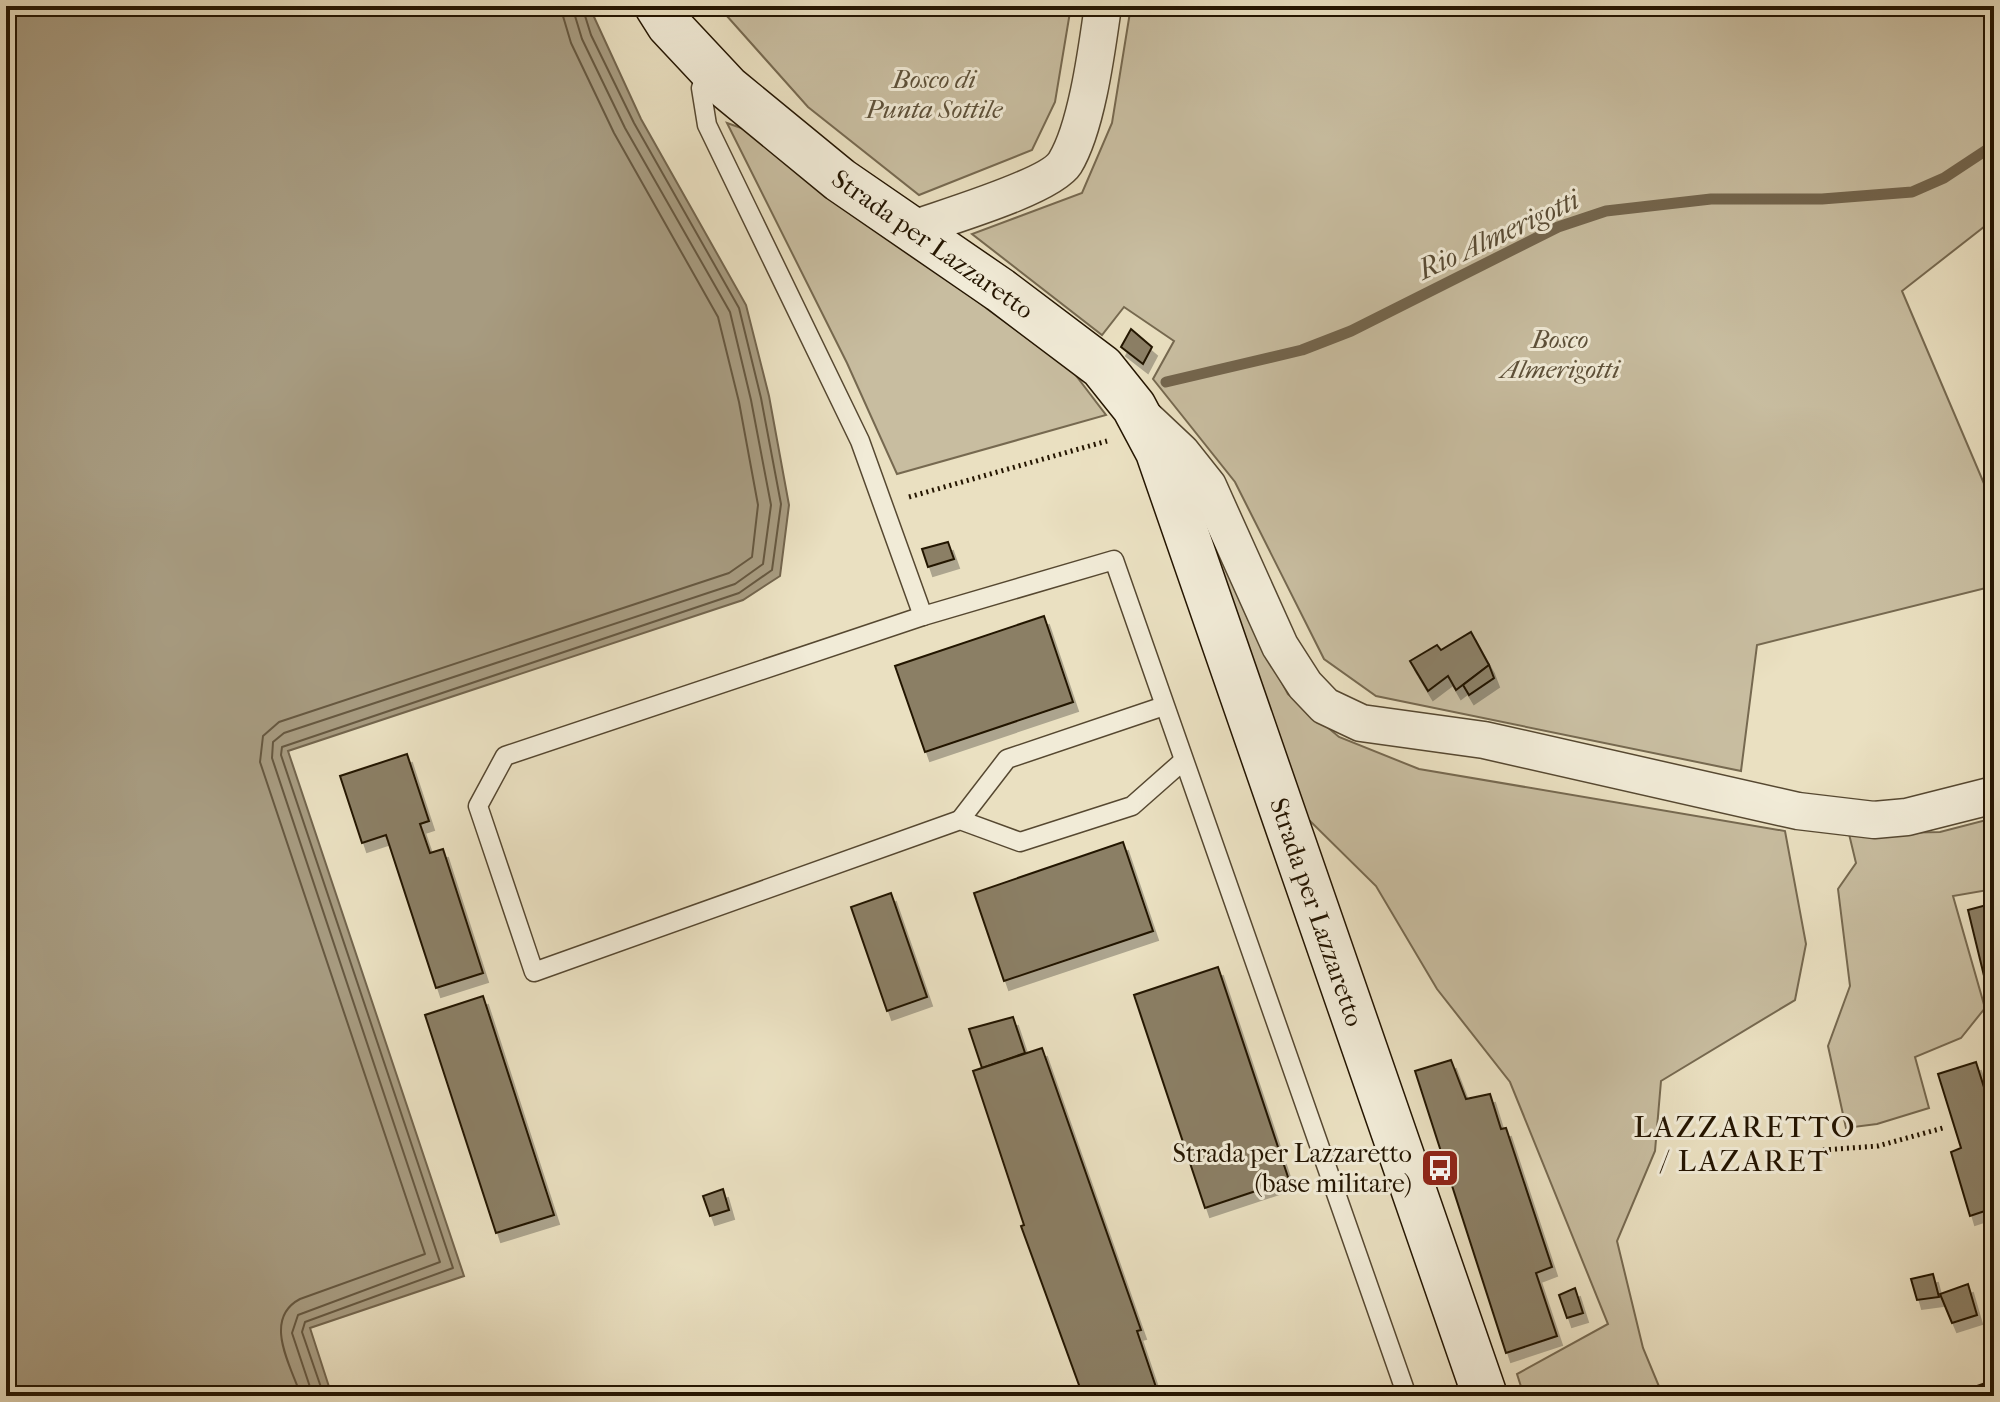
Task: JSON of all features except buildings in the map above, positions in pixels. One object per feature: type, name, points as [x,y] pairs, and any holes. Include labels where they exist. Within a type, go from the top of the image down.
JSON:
[{"type":"main road","name":"Strada per Lazzaretto","points":[[657,6],[669,25],[728,88],[840,180],[913,229],[1102,367],[1140,418],[1158,452],[1485,1396]]},
{"type":"street","points":[[913,229],[1027,188],[1064,165],[1081,116],[1103,6]]},
{"type":"street","points":[[1140,418],[1181,452],[1208,486],[1280,646],[1305,685],[1325,706],[1361,723],[1484,740],[1798,811],[1874,820],[1907,817],[1994,795]]},
{"type":"lane","points":[[708,67],[701,88],[707,125],[860,441],[923,616]]},
{"type":"lane","points":[[1164,706],[1007,759],[960,820],[534,972],[478,806],[505,756],[923,616],[1114,560],[1407,1396]]},
{"type":"lane","points":[[960,820],[1020,842],[1132,806],[1183,761]]},
{"type":"path","points":[[885,504],[1140,418]]},
{"type":"path","points":[[1823,1150],[1878,1146],[1943,1128]]},
{"type":"green space","name":"Bosco di Punta Sottile","points":[[718,6],[1071,6],[1055,102],[1032,150],[919,195],[808,107]]},
{"type":"green space","name":"Bosco Almerigotti","points":[[1131,6],[1994,6],[1994,219],[1902,291],[1994,507],[1994,586],[1757,645],[1741,771],[1376,696],[1324,659],[1235,482],[1153,379],[1174,341],[1124,307],[1102,335],[972,234],[1082,193],[1112,123]]},
{"type":"green space","points":[[727,123],[744,129],[1074,373],[1106,415],[897,474],[847,363]]},
{"type":"green space","points":[[1201,512],[1249,621],[1288,694],[1339,737],[1419,769],[1785,831],[1806,944],[1795,1000],[1661,1081],[1655,1151],[1617,1241],[1643,1348],[1663,1396],[1524,1396],[1517,1374],[1608,1324],[1510,1082],[1437,989],[1376,886],[1308,819]]},
{"type":"green space","points":[[1994,818],[1994,889],[1953,896],[1985,1008],[1961,1038],[1915,1057],[1929,1108],[1877,1124],[1846,1128],[1828,1046],[1850,986],[1838,889],[1856,863],[1849,834],[1940,832]]},
{"type":"water","points":[[6,6],[589,6],[641,119],[746,305],[769,396],[789,505],[780,576],[743,600],[288,751],[464,1276],[310,1328],[332,1396],[6,1396]]},
{"type":"waterway","name":"Rio Almerigotti","points":[[1166,382],[1302,350],[1351,331],[1558,227],[1606,211],[1711,199],[1822,199],[1912,192],[1944,178],[1994,145]]},
{"type":"place","name":"Strada per Lazzaretto (base militare)","points":[[1440,1168]]},
{"type":"district","name":"LAZZARETTO / LAZARET","points":[[1745,1144]]}]
